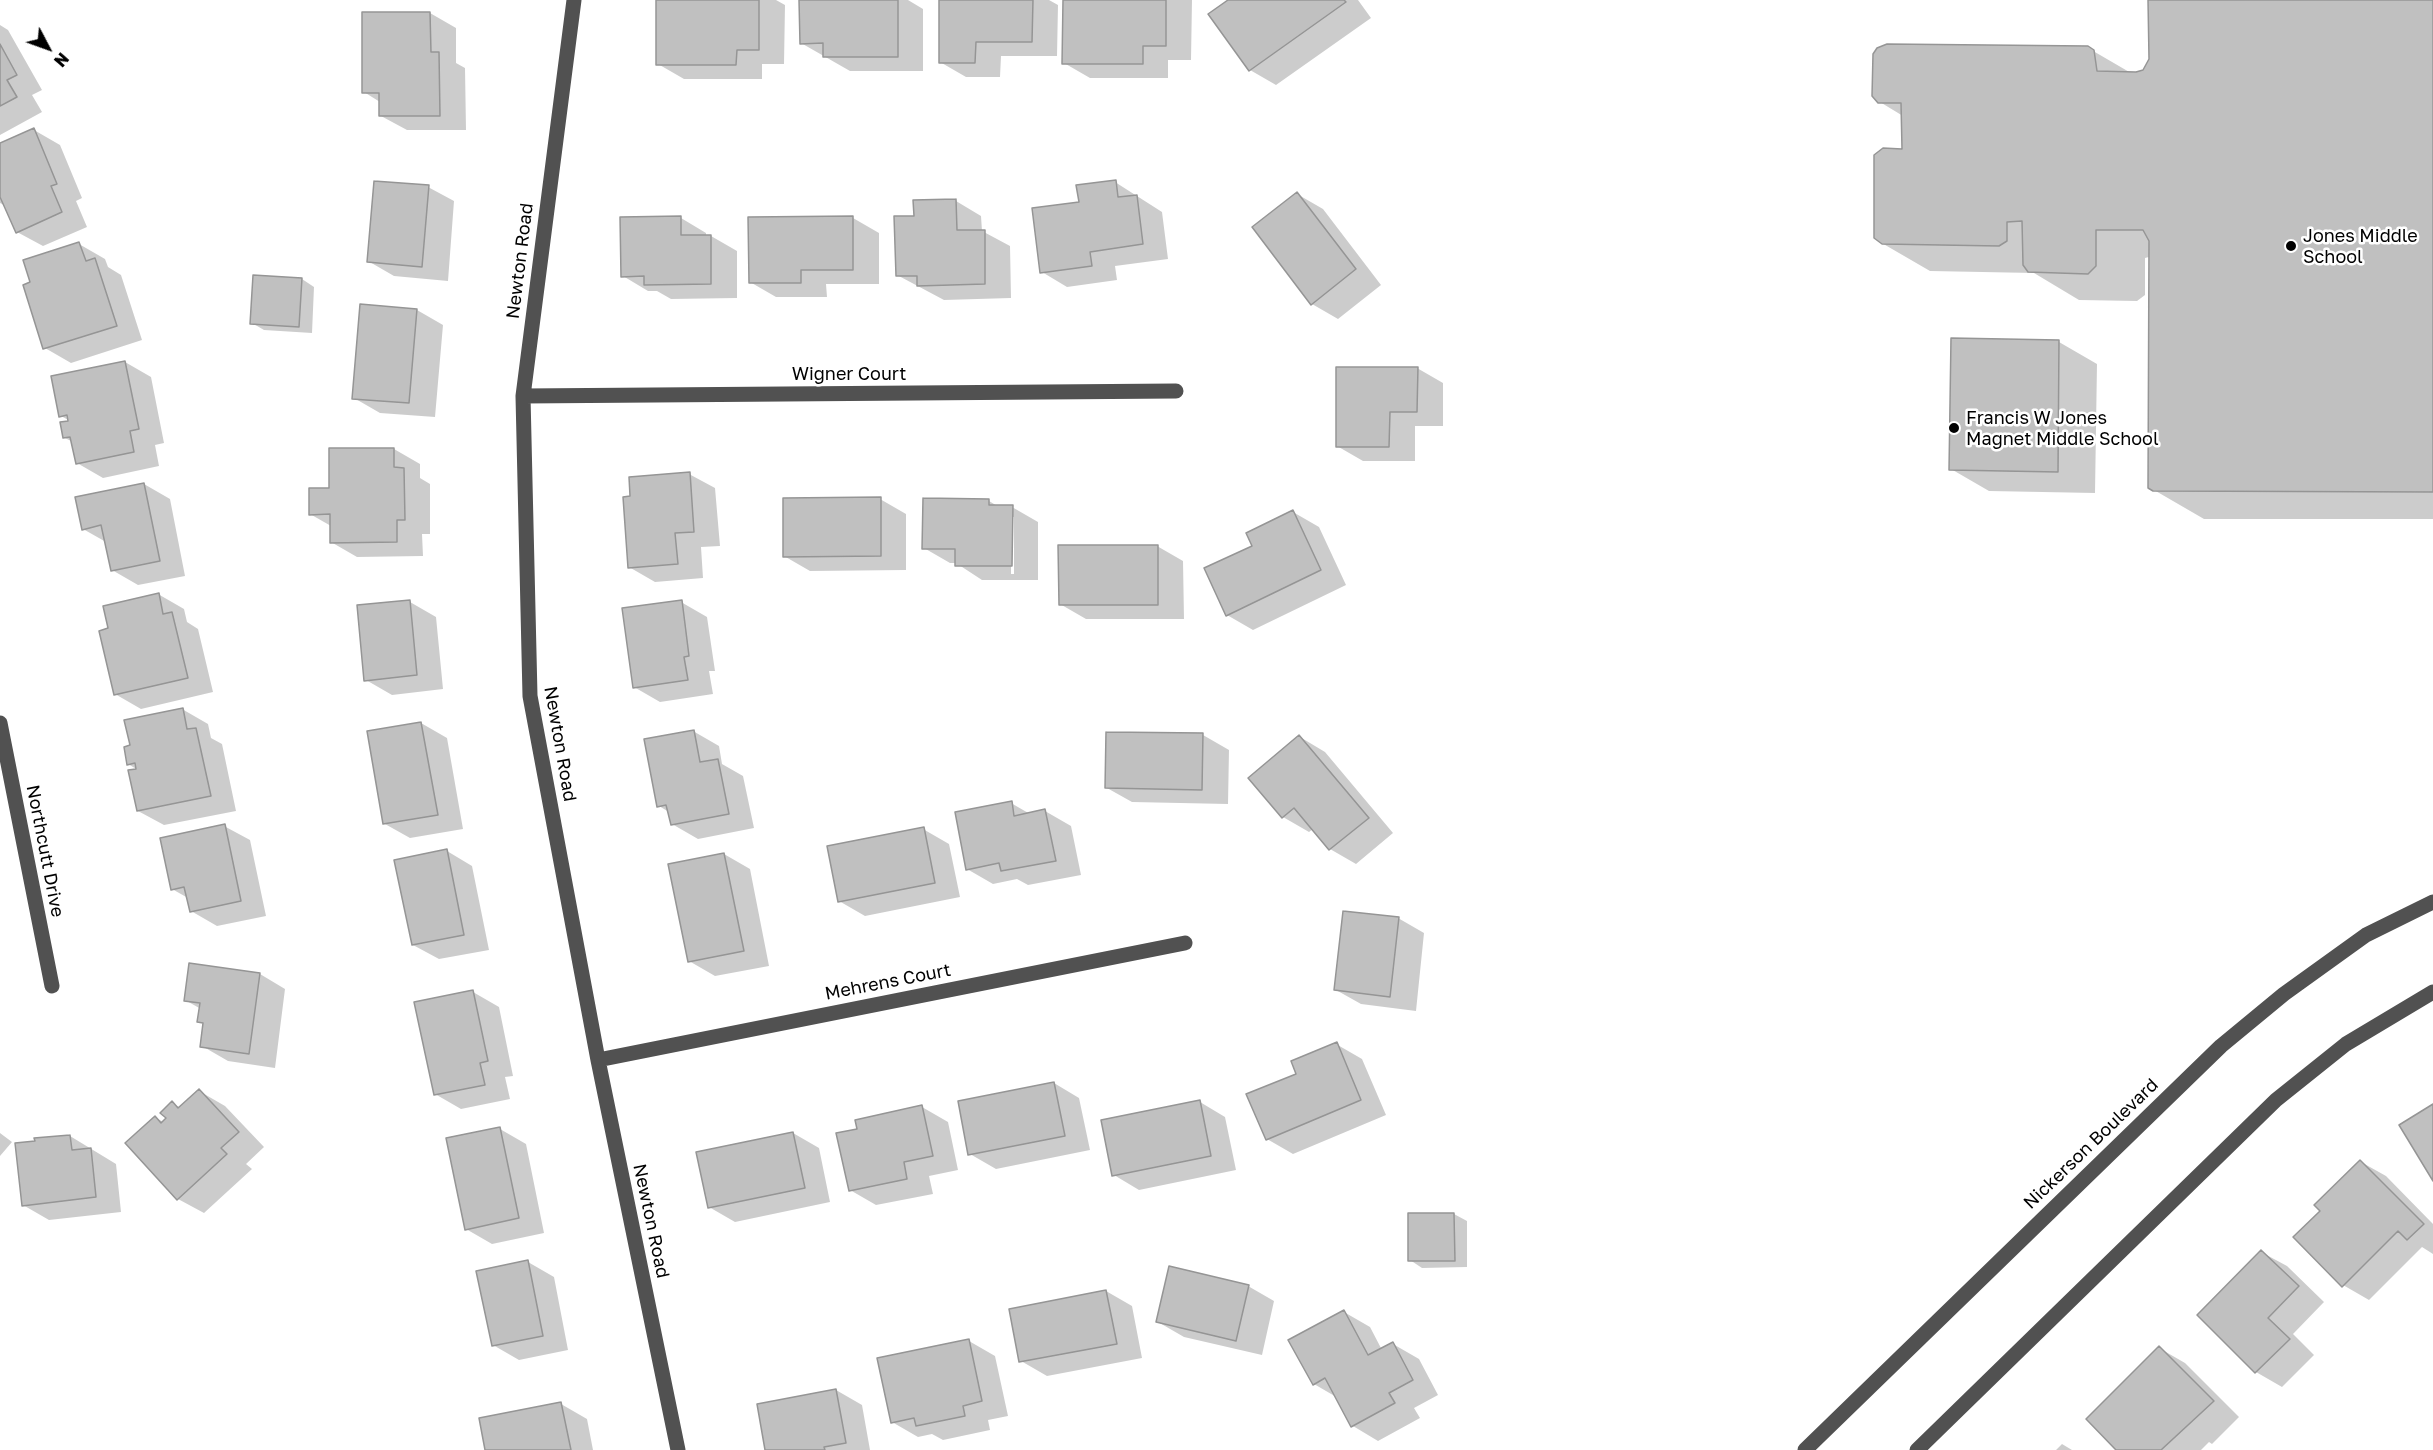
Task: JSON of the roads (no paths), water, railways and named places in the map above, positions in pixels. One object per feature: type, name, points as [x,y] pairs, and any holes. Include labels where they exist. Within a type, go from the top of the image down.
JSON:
[{"type":"street","name":"Newton Road","points":[[574,0],[523,396],[530,696],[598,1060],[678,1450]]},
{"type":"street","name":"Wigner Court","points":[[523,396],[1176,391]]},
{"type":"street","name":"Northcutt Drive","points":[[0,723],[52,986]]},
{"type":"street","name":"Nickerson Boulevard","points":[[1805,1450],[2221,1046],[2284,994],[2366,935],[2433,902]]},
{"type":"street","name":"Mehrens Court","points":[[598,1060],[1185,943]]},
{"type":"street","points":[[1917,1450],[2276,1100],[2346,1044],[2433,992]]},
{"type":"place","name":"Jones Middle School","points":[[2291,246]]},
{"type":"place","name":"Francis W Jones Magnet Middle School","points":[[1954,428]]}]
